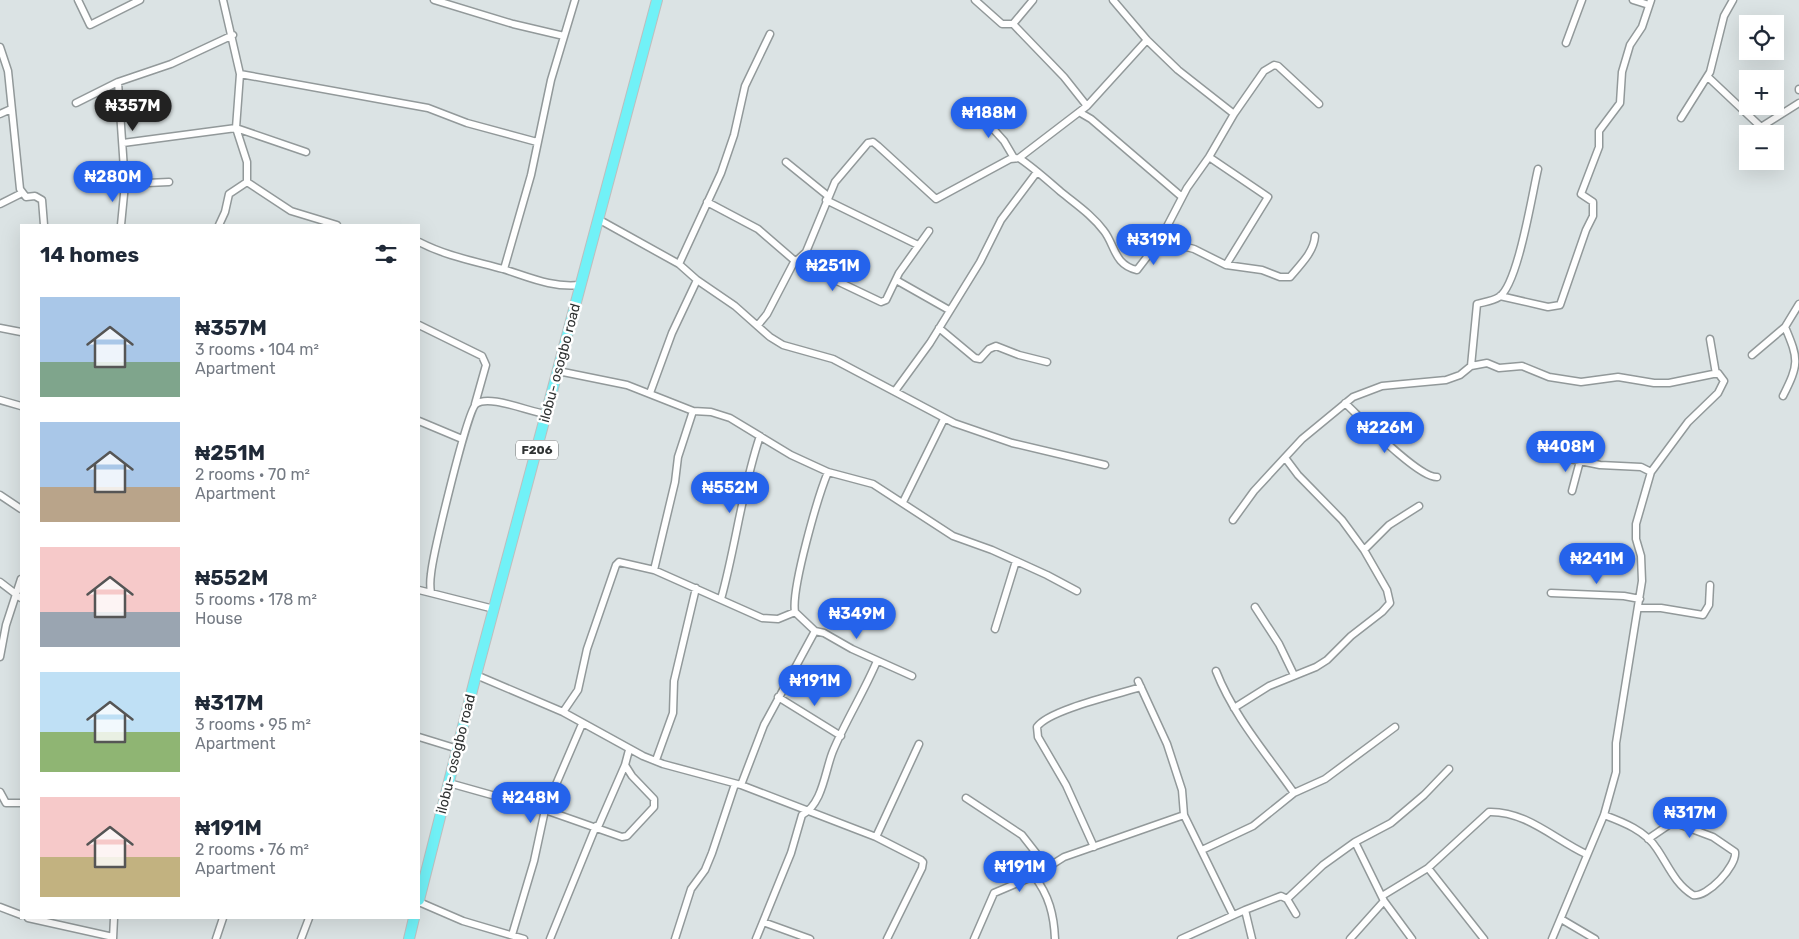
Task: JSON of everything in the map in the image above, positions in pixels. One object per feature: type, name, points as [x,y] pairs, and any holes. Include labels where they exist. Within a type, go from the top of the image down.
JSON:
[{"type":"main road","name":"ilobu- osogbo road","points":[[420,897],[476,674],[657,0]]},
{"type":"main road","points":[[409,939],[414,919]]},
{"type":"street","points":[[78,0],[90,25],[140,0]]},
{"type":"street","points":[[223,0],[240,74],[236,128],[247,162],[247,182]]},
{"type":"street","points":[[434,0],[513,24],[564,36]]},
{"type":"street","points":[[504,269],[531,175],[537,142],[575,0]]},
{"type":"street","points":[[975,0],[1002,24],[1013,24],[1064,78],[1087,106]]},
{"type":"street","points":[[1013,24],[1033,0]]},
{"type":"street","points":[[1113,0],[1147,40],[1178,70],[1234,114]]},
{"type":"street","points":[[1566,43],[1582,0]]},
{"type":"street","points":[[1471,366],[1477,304],[1500,296],[1548,307],[1560,305],[1586,230],[1593,216],[1593,202],[1581,194],[1599,147],[1599,131],[1620,103],[1622,72],[1630,45],[1642,27],[1650,3],[1633,0]]},
{"type":"street","points":[[1681,118],[1708,77],[1724,16],[1733,0]]},
{"type":"street","points":[[679,264],[728,155],[745,86],[770,34]]},
{"type":"street","points":[[76,103],[118,82],[171,64],[232,35]]},
{"type":"street","points":[[758,325],[767,314],[795,261],[803,257],[810,246],[827,198],[835,182],[870,142],[885,151],[936,199],[1017,158],[1087,106],[1147,40]]},
{"type":"street","points":[[0,46],[8,71],[18,180],[22,193],[26,197],[35,196],[42,200],[44,224]]},
{"type":"street","points":[[977,111],[1017,158],[1092,215],[1110,238],[1110,245],[1119,258],[1131,269],[1137,270],[1160,240],[1182,197],[1210,157],[1234,114],[1264,71],[1274,65],[1285,70],[1319,104]]},
{"type":"street","points":[[240,74],[428,108],[468,123],[537,142]]},
{"type":"street","points":[[1708,77],[1761,127],[1799,103]]},
{"type":"street","points":[[118,82],[125,184],[121,224]]},
{"type":"street","points":[[0,114],[11,109]]},
{"type":"street","points":[[1079,112],[1091,119],[1182,197]]},
{"type":"street","points":[[123,143],[236,128],[306,152]]},
{"type":"street","points":[[1210,157],[1268,197],[1226,265]]},
{"type":"street","points":[[786,162],[827,198],[918,245]]},
{"type":"street","points":[[1500,296],[1510,283],[1528,224],[1528,208],[1538,169]]},
{"type":"street","points":[[895,391],[939,328],[980,262],[1001,220],[1037,172]]},
{"type":"street","points":[[125,184],[169,182]]},
{"type":"street","points":[[219,224],[225,212],[229,194],[247,182]]},
{"type":"street","points":[[247,182],[291,211],[334,224]]},
{"type":"street","points":[[0,204],[22,193]]},
{"type":"street","points":[[707,202],[758,229],[795,261],[881,302],[886,300],[896,280],[929,231]]},
{"type":"street","points":[[598,220],[679,264],[697,280],[736,306],[770,337],[783,345],[833,359],[944,419],[1012,443],[1105,465]]},
{"type":"street","points":[[1160,240],[1194,249],[1226,265],[1262,270],[1280,277],[1290,277],[1315,244],[1315,236]]},
{"type":"street","points":[[420,242],[456,258],[504,269],[544,283],[564,287],[580,285]]},
{"type":"street","points":[[650,393],[675,326],[697,280]]},
{"type":"street","points":[[896,280],[949,310]]},
{"type":"street","points":[[1752,355],[1785,327],[1799,304]]},
{"type":"street","points":[[420,325],[482,356],[486,365],[475,404],[462,439],[432,564],[431,593]]},
{"type":"street","points":[[1783,396],[1798,366],[1795,349],[1785,327]]},
{"type":"street","points":[[0,328],[20,330]]},
{"type":"street","points":[[939,328],[975,358],[980,359],[989,349],[996,346],[1047,362]]},
{"type":"street","points":[[1710,340],[1716,374]]},
{"type":"street","points":[[1233,520],[1254,491],[1286,459],[1302,439],[1345,403],[1367,390],[1382,386],[1453,378],[1471,366],[1487,363],[1498,368],[1522,366],[1549,376],[1581,382],[1618,377],[1654,383],[1718,373],[1724,381],[1720,390],[1688,422],[1651,472],[1636,524],[1636,539],[1641,556],[1640,599],[1630,647],[1616,742],[1616,772],[1604,815],[1586,854],[1552,939]]},
{"type":"street","points":[[558,371],[602,378],[650,393],[693,411],[711,412],[730,418],[791,455],[828,472],[873,484],[904,502],[953,536],[1016,561],[1077,591]]},
{"type":"street","points":[[0,400],[20,406]]},
{"type":"street","points":[[475,404],[482,401],[497,400],[528,411],[546,414]]},
{"type":"street","points":[[1345,403],[1378,436],[1421,472],[1430,477],[1437,476]]},
{"type":"street","points":[[654,570],[675,482],[678,457],[693,411]]},
{"type":"street","points":[[904,502],[944,419]]},
{"type":"street","points":[[420,421],[462,439]]},
{"type":"street","points":[[721,599],[733,553],[752,457],[760,436]]},
{"type":"street","points":[[1540,453],[1600,465],[1641,467],[1651,472]]},
{"type":"street","points":[[1234,708],[1269,686],[1316,667],[1327,660],[1351,636],[1387,607],[1390,599],[1387,590],[1364,550],[1342,520],[1286,459]]},
{"type":"street","points":[[1572,492],[1580,460]]},
{"type":"street","points":[[795,612],[810,531],[828,472]]},
{"type":"street","points":[[0,495],[20,508]]},
{"type":"street","points":[[1364,550],[1389,525],[1419,506]]},
{"type":"street","points":[[995,628],[1016,561]]},
{"type":"street","points":[[564,712],[578,690],[587,649],[616,565],[622,562],[654,570],[762,618],[778,618],[795,612]]},
{"type":"street","points":[[0,582],[19,596],[6,625],[0,657]]},
{"type":"street","points":[[1639,608],[1661,608],[1703,615],[1709,606],[1710,585]]},
{"type":"street","points":[[656,760],[673,713],[674,681],[696,588]]},
{"type":"street","points":[[420,590],[494,609]]},
{"type":"street","points":[[1551,593],[1624,596],[1640,599]]},
{"type":"street","points":[[1255,607],[1279,644],[1294,675]]},
{"type":"street","points":[[795,612],[815,631],[824,633],[876,661],[912,676]]},
{"type":"street","points":[[675,939],[691,889],[705,870],[738,784],[764,725],[815,631]]},
{"type":"street","points":[[756,939],[791,853],[802,815],[808,812],[822,787],[833,750],[876,661]]},
{"type":"street","points":[[1216,671],[1234,708],[1294,793]]},
{"type":"street","points":[[476,674],[564,712],[629,750],[656,760],[738,784],[876,837],[923,862],[888,939]]},
{"type":"street","points":[[1094,847],[1070,793],[1038,737],[1037,728],[1049,718],[1074,707],[1140,684],[1166,744],[1182,790],[1184,815],[1233,914]]},
{"type":"street","points":[[778,697],[841,736]]},
{"type":"street","points":[[507,936],[534,861],[545,810],[582,724]]},
{"type":"street","points":[[1202,850],[1245,831],[1294,793],[1324,779],[1395,727]]},
{"type":"street","points":[[420,736],[458,749]]},
{"type":"street","points":[[876,837],[919,744]]},
{"type":"street","points":[[550,939],[625,764],[629,750]]},
{"type":"street","points":[[449,783],[545,810],[622,836],[627,836],[654,807],[654,799],[632,776],[625,764]]},
{"type":"street","points":[[1287,899],[1323,865],[1355,842],[1391,823],[1424,795],[1448,769]]},
{"type":"street","points":[[0,792],[3,803],[20,803]]},
{"type":"street","points":[[966,798],[1022,835],[1047,866]]},
{"type":"street","points":[[1350,939],[1383,898],[1428,868],[1489,812],[1525,819],[1556,839],[1586,854]]},
{"type":"street","points":[[974,939],[994,893],[1034,876],[1064,857],[1184,815]]},
{"type":"street","points":[[1604,815],[1633,828],[1648,839],[1657,849],[1669,871],[1693,896],[1701,894],[1717,882],[1735,858],[1735,853],[1723,844],[1702,832],[1673,822],[1648,839]]},
{"type":"street","points":[[1355,842],[1383,898],[1412,939]]},
{"type":"street","points":[[1428,868],[1484,939]]},
{"type":"street","points":[[1034,876],[1046,895],[1051,908],[1055,939]]},
{"type":"street","points":[[1182,939],[1233,914],[1281,896],[1287,899],[1296,914]]},
{"type":"street","points":[[420,901],[463,921],[507,936],[524,939]]},
{"type":"street","points":[[0,908],[20,915]]},
{"type":"street","points":[[1245,910],[1252,939]]},
{"type":"street","points":[[32,919],[113,938],[114,919]]},
{"type":"street","points":[[216,939],[223,919]]},
{"type":"street","points":[[301,939],[309,919]]},
{"type":"street","points":[[1561,920],[1595,939]]},
{"type":"street","points":[[763,922],[810,939]]}]
